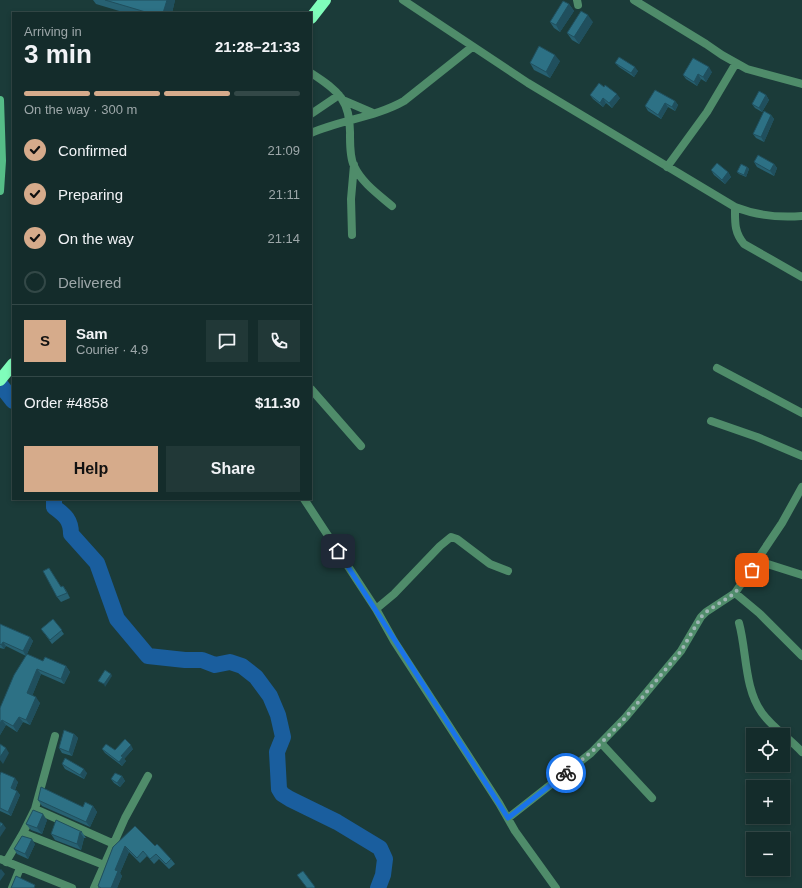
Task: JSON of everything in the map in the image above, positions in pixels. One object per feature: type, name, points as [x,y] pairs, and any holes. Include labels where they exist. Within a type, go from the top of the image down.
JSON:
[{"type":"highway","points":[[312,17],[325,0]]},
{"type":"highway","points":[[0,380],[12,365]]},
{"type":"main road","points":[[0,100],[2,173],[0,191]]},
{"type":"street","points":[[403,0],[472,47],[735,207],[756,215],[776,217],[802,216]]},
{"type":"street","points":[[634,0],[747,69],[802,84]]},
{"type":"street","points":[[312,133],[394,107],[404,101],[472,47]]},
{"type":"street","points":[[667,167],[707,112],[736,63]]},
{"type":"street","points":[[312,74],[342,98],[373,113]]},
{"type":"street","points":[[312,113],[342,98]]},
{"type":"street","points":[[342,98],[351,120],[350,142],[354,166],[351,199],[352,235]]},
{"type":"street","points":[[354,166],[365,182],[392,206]]},
{"type":"street","points":[[735,207],[735,228],[738,237],[744,244],[802,277]]},
{"type":"street","points":[[717,368],[802,414]]},
{"type":"street","points":[[312,390],[361,446]]},
{"type":"street","points":[[711,421],[757,437],[802,456]]},
{"type":"street","points":[[508,818],[548,788],[601,743],[625,718],[681,651],[701,617],[706,612],[735,593],[758,561],[790,510],[802,487]]},
{"type":"street","points":[[305,500],[376,609],[394,641],[508,818],[556,888]]},
{"type":"street","points":[[376,609],[394,594],[440,546],[451,537],[457,539],[490,564],[508,571]]},
{"type":"street","points":[[758,561],[802,575]]},
{"type":"street","points":[[735,593],[759,613],[802,656]]},
{"type":"street","points":[[739,623],[748,677],[756,704],[768,720],[802,752]]},
{"type":"street","points":[[55,736],[34,809],[23,833],[3,860],[72,888]]},
{"type":"street","points":[[601,743],[652,798]]},
{"type":"street","points":[[94,888],[125,818],[148,776]]},
{"type":"street","points":[[34,809],[114,844]]},
{"type":"street","points":[[23,833],[104,866]]},
{"type":"street","points":[[12,888],[20,868]]},
{"type":"building","points":[[105,0],[167,0],[163,12],[146,12]]},
{"type":"building","points":[[563,1],[569,4],[556,25],[550,22]]},
{"type":"building","points":[[581,11],[588,15],[574,37],[567,33]]},
{"type":"building","points":[[539,46],[555,55],[546,72],[530,63]]},
{"type":"building","points":[[619,57],[635,67],[631,73],[615,63]]},
{"type":"building","points":[[693,58],[709,67],[703,77],[698,74],[694,82],[683,75]]},
{"type":"building","points":[[599,83],[604,87],[605,85],[617,94],[609,103],[603,98],[600,103],[590,95]]},
{"type":"building","points":[[655,90],[675,101],[672,107],[665,103],[658,115],[645,106]]},
{"type":"building","points":[[759,91],[766,95],[759,108],[752,104]]},
{"type":"building","points":[[764,111],[771,115],[761,137],[753,134]]},
{"type":"building","points":[[758,155],[774,164],[770,171],[754,162]]},
{"type":"building","points":[[717,163],[728,172],[722,180],[711,170]]},
{"type":"building","points":[[741,164],[747,167],[744,175],[737,172]]},
{"type":"building","points":[[49,568],[61,587],[63,586],[67,593],[57,597],[43,571]]},
{"type":"building","points":[[53,619],[62,630],[50,640],[41,629]]},
{"type":"building","points":[[0,624],[30,637],[23,651],[3,642],[1,645],[0,644]]},
{"type":"building","points":[[27,654],[43,661],[45,657],[66,666],[61,679],[37,669],[27,693],[36,697],[26,720],[19,717],[13,726],[2,720],[0,723],[0,708],[14,675]]},
{"type":"building","points":[[105,670],[111,674],[104,684],[98,681]]},
{"type":"building","points":[[64,730],[74,734],[69,752],[59,748]]},
{"type":"building","points":[[125,739],[131,745],[121,756],[123,757],[119,762],[102,749],[106,744],[115,750]]},
{"type":"building","points":[[0,744],[6,748],[0,757]]},
{"type":"building","points":[[65,758],[84,769],[80,775],[62,764]]},
{"type":"building","points":[[1,772],[15,778],[11,788],[17,791],[8,812],[0,808]]},
{"type":"building","points":[[115,773],[122,776],[117,783],[111,779]]},
{"type":"building","points":[[41,787],[83,807],[85,802],[93,806],[86,822],[38,800]]},
{"type":"building","points":[[33,810],[43,814],[37,828],[26,824]]},
{"type":"building","points":[[56,820],[82,832],[80,832],[77,844],[51,834]]},
{"type":"building","points":[[135,826],[155,846],[157,844],[171,859],[166,864],[156,854],[150,859],[143,851],[137,858],[125,846],[115,870],[118,871],[111,888],[101,888],[98,886],[113,847]]},
{"type":"building","points":[[22,836],[32,839],[25,854],[14,849]]},
{"type":"building","points":[[303,871],[315,887],[314,888],[307,888],[297,875]]},
{"type":"building","points":[[16,876],[35,885],[34,888],[11,888]]},
{"type":"waterway","points":[[0,384],[12,400]]},
{"type":"waterway","points":[[54,500],[54,507],[69,521],[71,534],[97,563],[117,619],[148,656],[185,660],[202,660],[215,665],[230,662],[242,666],[256,677],[270,696],[278,715],[283,737],[277,752],[279,789],[282,794],[290,799],[337,822],[380,848],[385,859],[383,875],[378,888]]},
{"type":"way so far","points":[[566,773],[596,748],[620,724],[681,651],[701,617],[718,603],[735,593],[752,570]]},
{"type":"route","points":[[338,551],[508,818],[566,773]]}]
